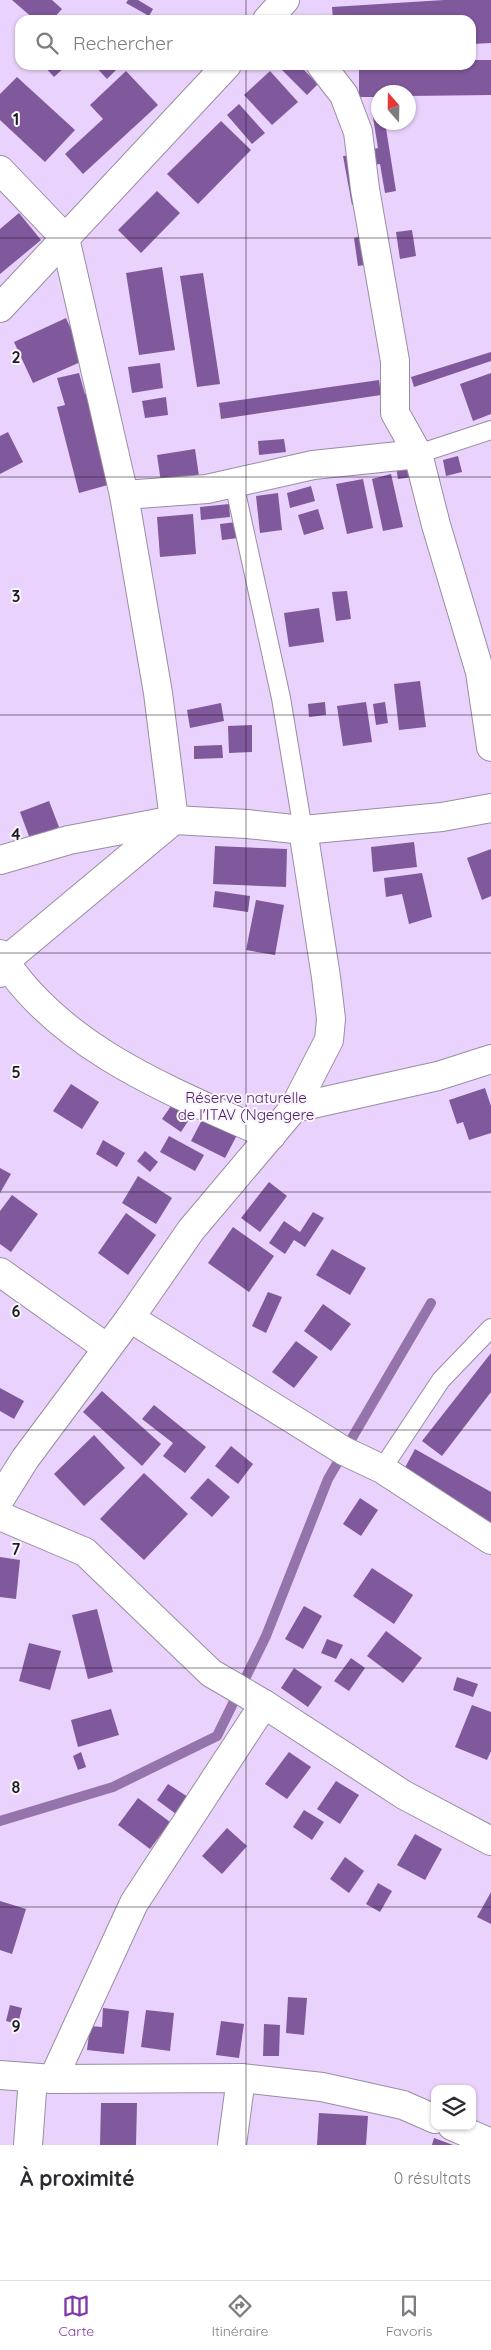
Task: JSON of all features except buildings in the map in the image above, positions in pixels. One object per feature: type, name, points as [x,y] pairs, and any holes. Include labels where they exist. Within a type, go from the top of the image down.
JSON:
[{"type":"street","points":[[0,308],[222,70]]},
{"type":"street","points":[[325,70],[344,95],[358,132],[365,189],[395,361],[395,413],[418,454],[436,525],[486,671],[491,747]]},
{"type":"street","points":[[0,170],[65,238],[124,495],[158,693],[174,820]]},
{"type":"street","points":[[124,495],[207,489],[313,466],[418,454]]},
{"type":"street","points":[[0,860],[69,840],[174,820],[303,830],[442,817],[491,808]]},
{"type":"street","points":[[174,820],[2,963],[32,996],[107,1057],[166,1089],[271,1136]]},
{"type":"street","points":[[0,1499],[25,1459],[130,1318],[190,1230],[294,1108],[329,1040],[331,1019],[303,830]]},
{"type":"street","points":[[294,1108],[438,1076],[491,1059]]},
{"type":"street","points":[[0,1272],[107,1348]]},
{"type":"street","points":[[130,1318],[336,1444],[382,1469],[491,1540]]},
{"type":"street","points":[[0,1516],[85,1552],[211,1673],[264,1704],[404,1795],[491,1842]]},
{"type":"street","points":[[28,2145],[43,2079],[134,1903],[264,1704]]},
{"type":"street","points":[[0,2075],[43,2079],[241,2078],[331,2089],[403,2105],[431,2117]]},
{"type":"street","points":[[232,2145],[241,2078]]},
{"type":"street","points":[[461,2130],[490,2143]]},
{"type":"lane","points":[[418,454],[491,430]]},
{"type":"lane","points":[[234,483],[281,698],[303,830]]},
{"type":"lane","points":[[382,1469],[440,1380],[491,1328]]},
{"type":"green space","name":"Réserve naturelle de l'ITAV (Ngengere","points":[[0,0],[491,0],[491,2145],[0,2145]]},
{"type":"waterway","points":[[0,1821],[113,1787],[217,1736],[266,1636],[328,1479],[431,1303]]}]
